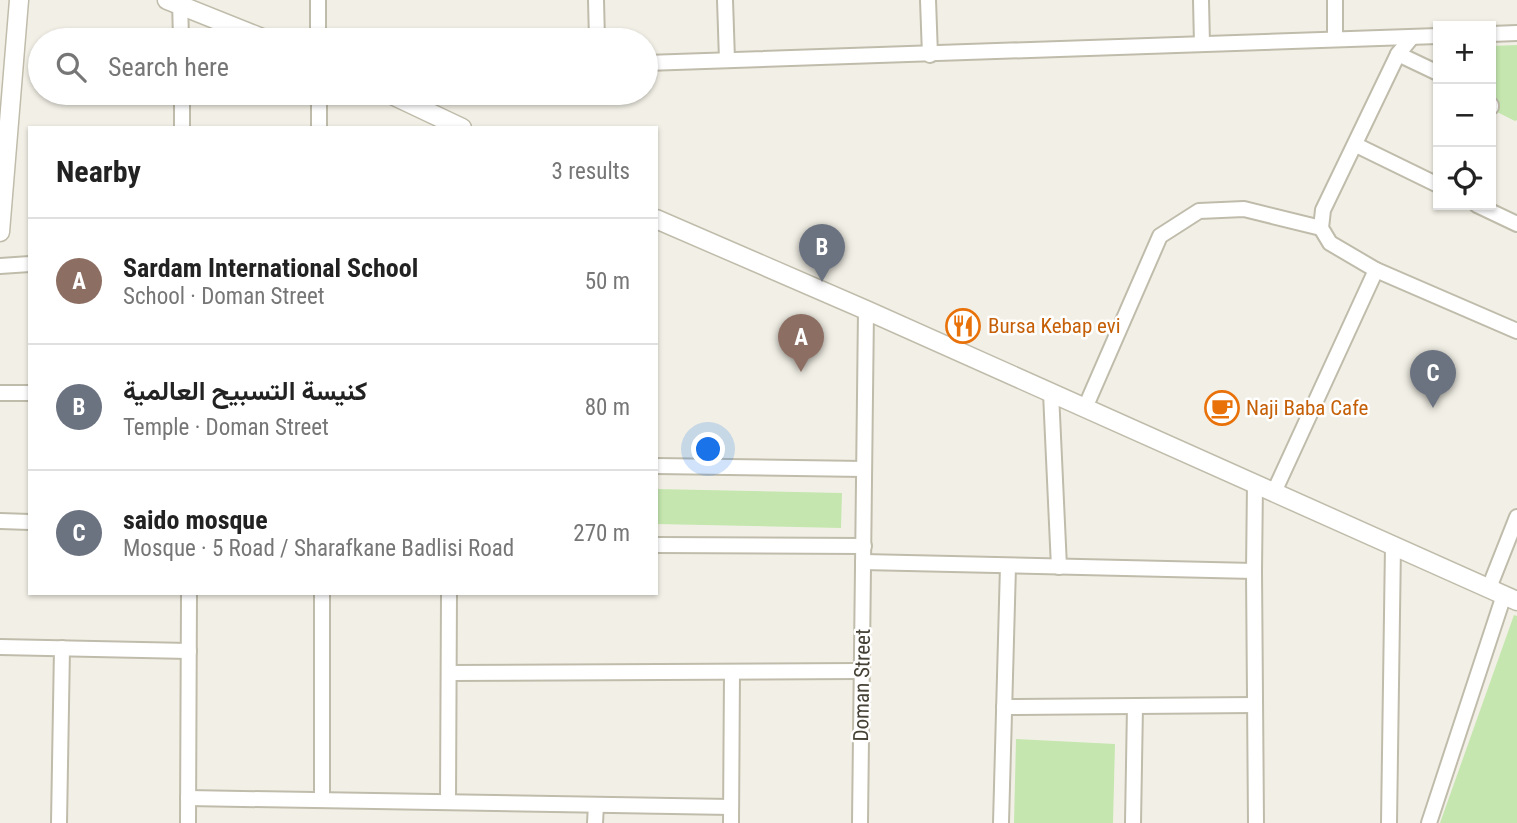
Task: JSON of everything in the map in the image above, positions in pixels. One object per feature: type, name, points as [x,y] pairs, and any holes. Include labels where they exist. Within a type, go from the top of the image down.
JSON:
[{"type":"street","points":[[318,0],[318,28]]},
{"type":"street","points":[[596,0],[597,28]]},
{"type":"street","points":[[725,0],[727,60]]},
{"type":"street","points":[[928,0],[930,55]]},
{"type":"street","points":[[1200,0],[1202,44]]},
{"type":"street","points":[[1335,0],[1335,39]]},
{"type":"street","points":[[176,2],[179,28]]},
{"type":"street","points":[[176,2],[238,28]]},
{"type":"street","points":[[0,232],[22,4]]},
{"type":"street","points":[[1496,34],[1517,33]]},
{"type":"street","points":[[658,63],[1433,36]]},
{"type":"street","points":[[1412,37],[1398,54],[1323,210],[1321,228],[1330,243],[1376,270],[1517,331]]},
{"type":"street","points":[[1398,54],[1433,71]]},
{"type":"street","points":[[182,105],[182,126]]},
{"type":"street","points":[[319,105],[319,126]]},
{"type":"street","points":[[412,105],[454,126]]},
{"type":"street","points":[[1356,145],[1433,184]]},
{"type":"street","points":[[1085,408],[1160,236],[1199,211],[1244,209],[1321,228]]},
{"type":"street","points":[[1488,210],[1517,224]]},
{"type":"street","points":[[658,220],[1504,595]]},
{"type":"street","points":[[0,265],[28,264]]},
{"type":"street","points":[[1274,492],[1376,270]]},
{"type":"street","name":"Doman Street","points":[[860,823],[866,310]]},
{"type":"street","points":[[0,393],[28,393]]},
{"type":"street","points":[[1051,393],[1059,567]]},
{"type":"street","points":[[658,466],[864,470]]},
{"type":"street","points":[[1255,483],[1256,823]]},
{"type":"street","points":[[1430,823],[1504,595],[1517,517]]},
{"type":"street","points":[[0,522],[28,522]]},
{"type":"street","points":[[658,545],[864,546]]},
{"type":"street","points":[[1389,823],[1393,545]]},
{"type":"street","points":[[863,562],[1254,571]]},
{"type":"street","points":[[1001,823],[1008,566]]},
{"type":"street","points":[[188,823],[189,595]]},
{"type":"street","points":[[322,595],[322,800]]},
{"type":"street","points":[[449,595],[449,802]]},
{"type":"street","points":[[0,647],[189,651]]},
{"type":"street","points":[[59,823],[62,648]]},
{"type":"street","points":[[449,673],[862,671]]},
{"type":"street","points":[[731,823],[732,672]]},
{"type":"street","points":[[1004,707],[1255,705]]},
{"type":"street","points":[[1133,823],[1135,706]]},
{"type":"street","points":[[188,798],[731,807]]},
{"type":"street","points":[[595,823],[596,805]]},
{"type":"green space","points":[[1517,45],[1515,121],[1496,112],[1496,46]]},
{"type":"green space","points":[[658,489],[842,493],[841,528],[658,524]]},
{"type":"green space","points":[[1514,615],[1517,616],[1517,823],[1440,823]]},
{"type":"green space","points":[[1016,739],[1115,744],[1113,823],[1014,823]]},
{"type":"place","name":"كنيسة التسبيح العالمية","points":[[822,282]]},
{"type":"place","name":"Bursa Kebap evi","points":[[963,326]]},
{"type":"place","name":"Sardam International School","points":[[801,372]]},
{"type":"place","name":"Naji Baba Cafe","points":[[1222,408]]},
{"type":"place","name":"saido mosque","points":[[1433,408]]}]
